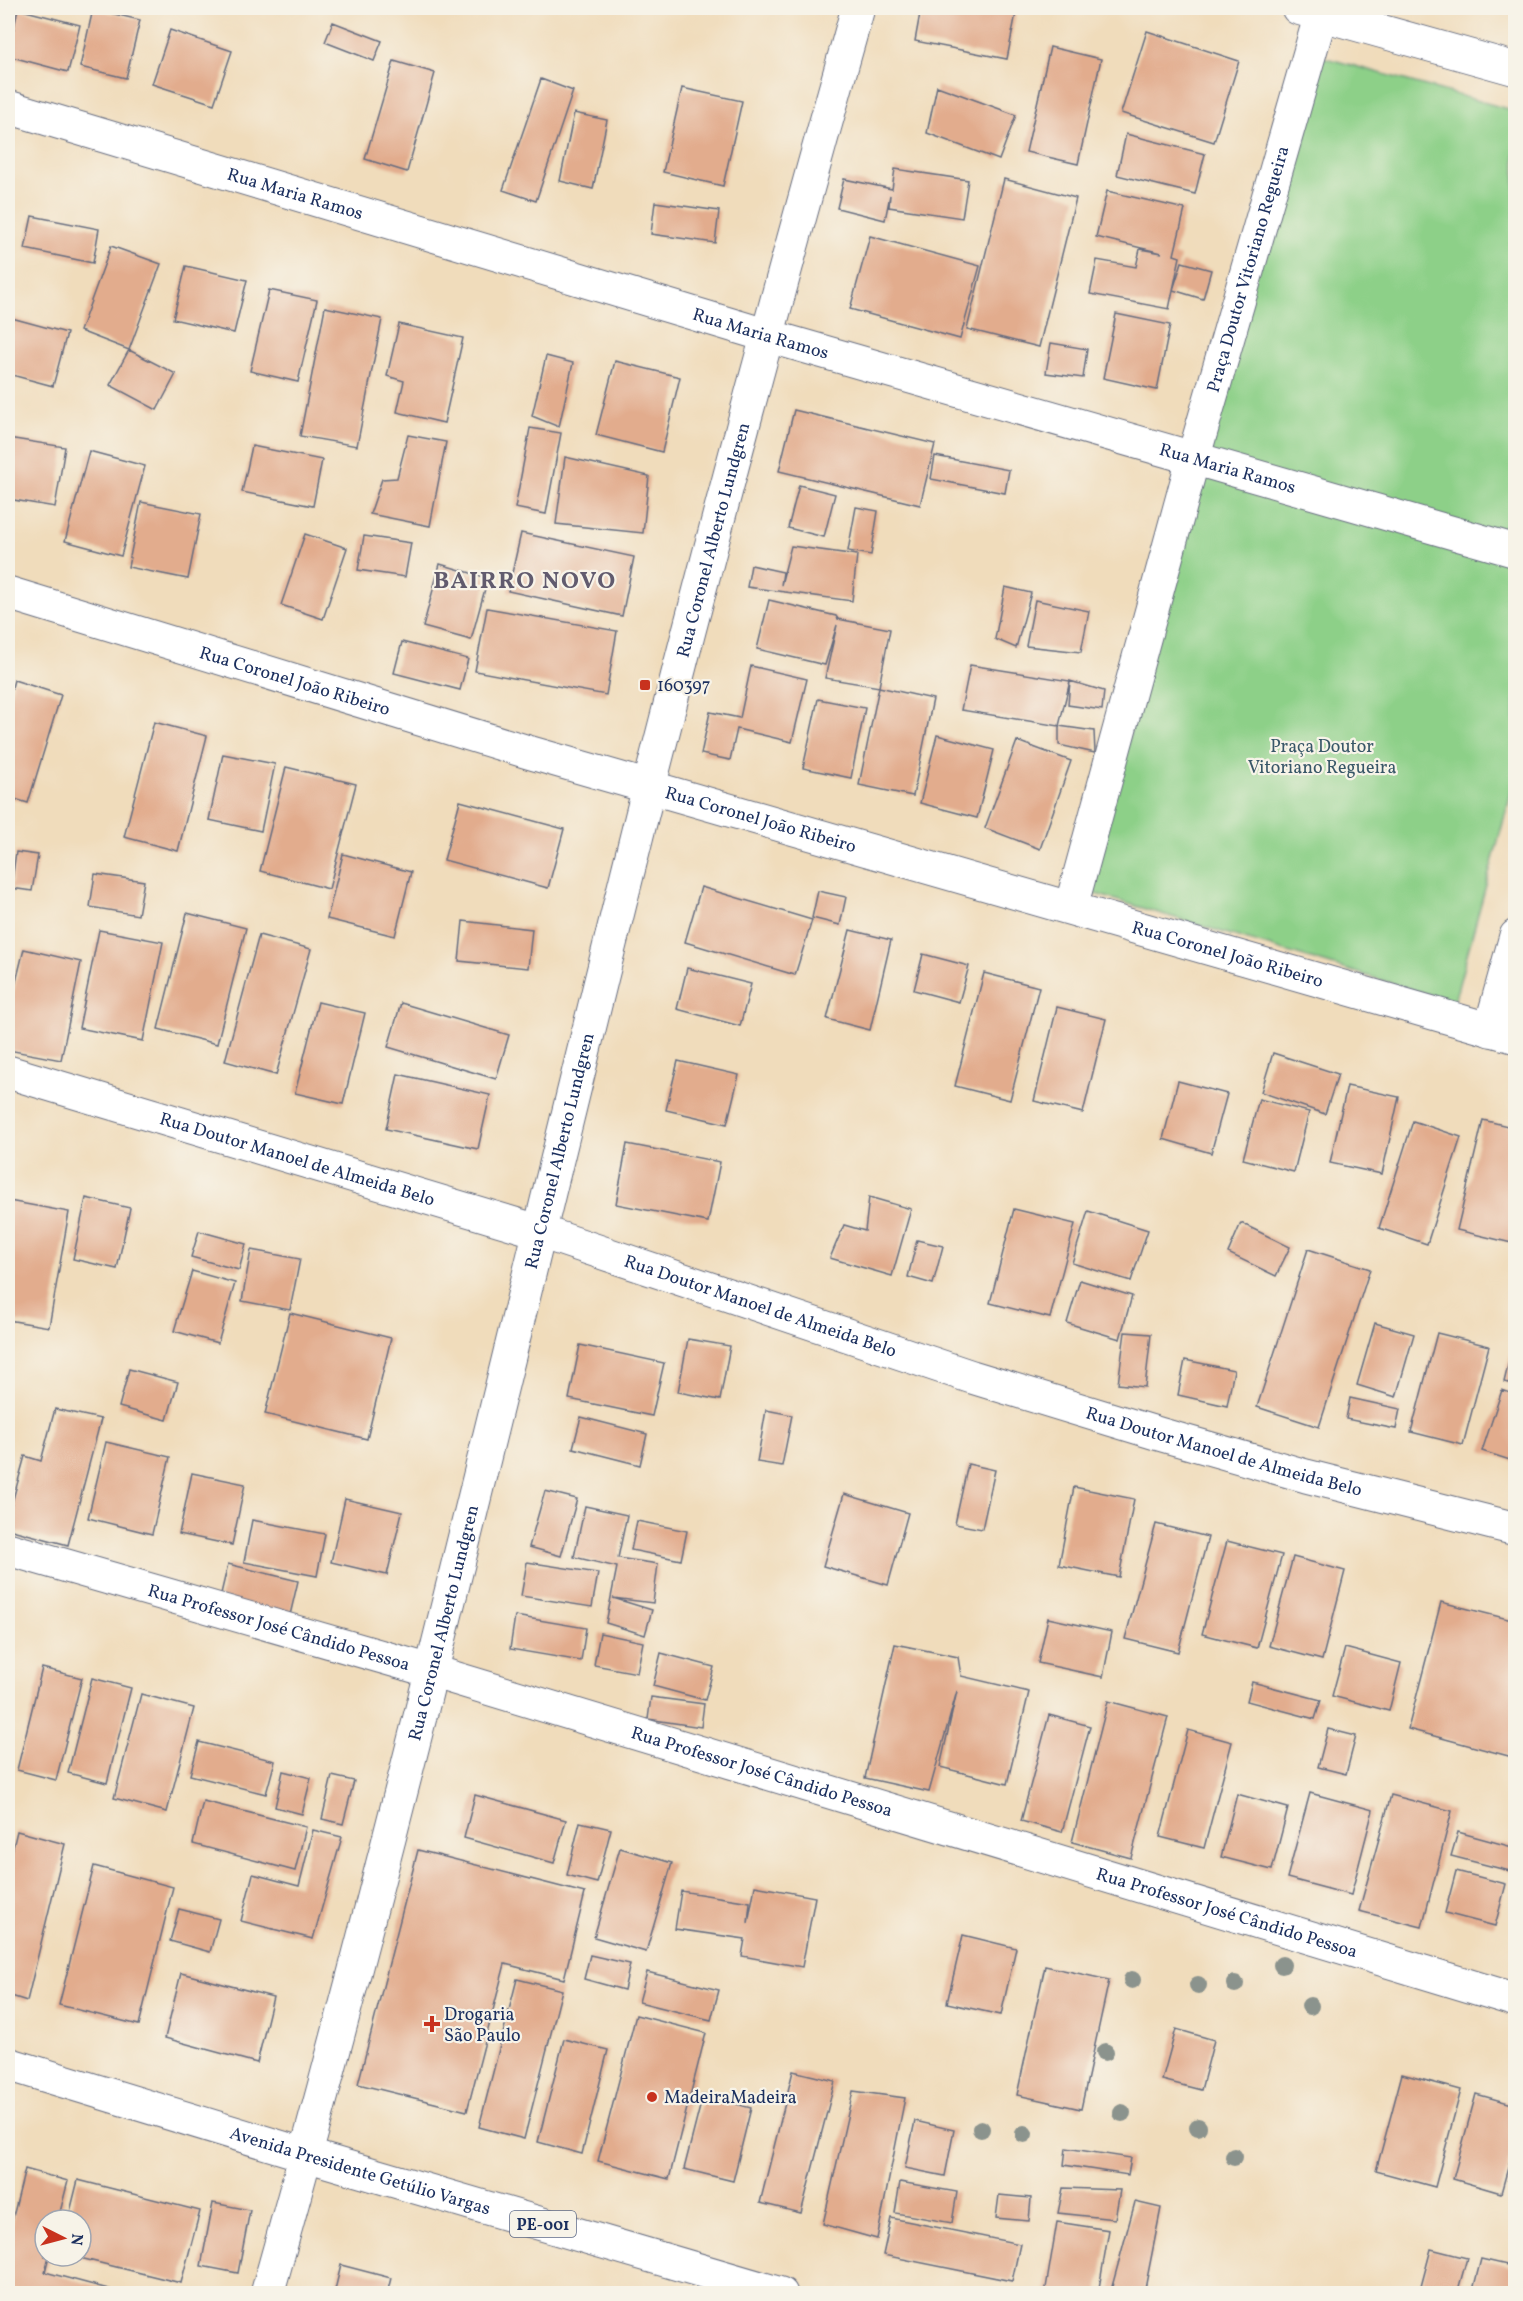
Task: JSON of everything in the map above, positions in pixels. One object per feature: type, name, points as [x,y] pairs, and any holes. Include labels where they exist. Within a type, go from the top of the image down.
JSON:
[{"type":"street","name":"Rua Coronel Alberto Lundgren","points":[[267,2294],[306,2155],[431,1671],[649,787],[765,336],[858,8]]},
{"type":"street","points":[[1310,11],[1515,69]]},
{"type":"street","name":"Praça Doutor Vitoriano Regueira","points":[[1071,907],[1193,459],[1310,11]]},
{"type":"street","name":"Rua Maria Ramos","points":[[8,107],[765,336],[1515,551]]},
{"type":"street","name":"Rua Coronel João Ribeiro","points":[[8,593],[359,702],[1503,1033]]},
{"type":"street","points":[[1503,1033],[1515,936]]},
{"type":"street","name":"Rua Doutor Manoel de Almeida Belo","points":[[8,1072],[541,1232],[972,1377],[1148,1431],[1306,1476],[1515,1529]]},
{"type":"street","name":"Rua Professor José Cândido Pessoa","points":[[8,1549],[431,1671],[1515,2000]]},
{"type":"street","name":"Avenida Presidente Getúlio Vargas","points":[[8,2064],[306,2155],[781,2294]]},
{"type":"green space","name":"Praça Doutor Vitoriano Regueira","points":[[1305,52],[1515,111],[1515,779],[1454,1002],[1089,892]]},
{"type":"building","points":[[921,8],[1017,8],[1007,59],[915,41]]},
{"type":"building","points":[[18,9],[80,25],[68,72],[8,56]]},
{"type":"building","points":[[93,9],[140,20],[126,78],[80,67]]},
{"type":"building","points":[[333,22],[382,41],[374,61],[325,42]]},
{"type":"building","points":[[170,30],[232,51],[214,104],[152,84]]},
{"type":"building","points":[[1147,31],[1239,61],[1214,142],[1121,113]]},
{"type":"building","points":[[1050,47],[1101,59],[1078,164],[1026,152]]},
{"type":"building","points":[[394,61],[435,73],[407,172],[365,159]]},
{"type":"building","points":[[541,79],[573,91],[536,201],[503,190]]},
{"type":"building","points":[[937,86],[1016,115],[999,160],[927,133]]},
{"type":"building","points":[[682,88],[742,101],[723,186],[663,172]]},
{"type":"building","points":[[574,113],[607,120],[593,189],[560,181]]},
{"type":"building","points":[[1126,134],[1205,154],[1195,194],[1117,175]]},
{"type":"building","points":[[895,169],[968,180],[962,218],[889,207],[890,195],[885,220],[837,208],[844,179],[892,189]]},
{"type":"building","points":[[1004,179],[1076,198],[1039,347],[967,329]]},
{"type":"building","points":[[1107,191],[1185,209],[1174,255],[1180,257],[1169,309],[1090,294],[1097,260],[1136,267],[1140,249],[1162,253],[1096,237]]},
{"type":"building","points":[[655,202],[719,211],[715,243],[651,234]]},
{"type":"building","points":[[32,216],[99,229],[93,263],[25,249]]},
{"type":"building","points":[[870,236],[980,266],[960,339],[850,309]]},
{"type":"building","points":[[111,246],[161,264],[129,350],[80,331]]},
{"type":"building","points":[[1182,262],[1211,270],[1203,299],[1173,290]]},
{"type":"building","points":[[186,266],[247,280],[234,333],[173,319]]},
{"type":"building","points":[[269,290],[317,300],[298,382],[250,371]]},
{"type":"building","points":[[325,307],[382,319],[357,446],[300,436]]},
{"type":"building","points":[[1116,314],[1170,325],[1157,390],[1103,378]]},
{"type":"building","points":[[8,317],[67,333],[53,386],[8,374]]},
{"type":"building","points":[[399,324],[463,338],[444,423],[397,412],[404,381],[387,376]]},
{"type":"building","points":[[1051,343],[1087,349],[1083,378],[1046,373]]},
{"type":"building","points":[[129,350],[176,374],[157,410],[110,385]]},
{"type":"building","points":[[546,356],[573,363],[559,427],[532,416]]},
{"type":"building","points":[[615,361],[680,377],[662,452],[596,435]]},
{"type":"building","points":[[794,410],[935,444],[920,505],[779,471]]},
{"type":"building","points":[[530,428],[561,433],[546,514],[515,508]]},
{"type":"building","points":[[408,435],[446,442],[430,526],[370,514],[382,479],[397,478]]},
{"type":"building","points":[[8,438],[65,447],[55,507],[8,499]]},
{"type":"building","points":[[252,446],[322,460],[313,506],[242,492]]},
{"type":"building","points":[[89,451],[145,466],[121,556],[65,541]]},
{"type":"building","points":[[935,456],[1009,470],[1005,493],[931,479]]},
{"type":"building","points":[[565,457],[649,476],[643,533],[556,524]]},
{"type":"building","points":[[799,485],[835,494],[824,537],[788,528]]},
{"type":"building","points":[[141,502],[201,514],[188,579],[128,567]]},
{"type":"building","points":[[856,507],[878,511],[871,555],[848,551]]},
{"type":"building","points":[[521,533],[634,557],[622,616],[508,591]]},
{"type":"building","points":[[305,534],[347,548],[323,619],[281,605]]},
{"type":"building","points":[[364,536],[411,543],[405,577],[358,570]]},
{"type":"building","points":[[791,546],[857,555],[852,601],[747,587],[751,565],[783,572],[781,585]]},
{"type":"building","points":[[440,564],[488,578],[471,640],[423,627]]},
{"type":"building","points":[[1005,587],[1031,593],[1016,648],[995,639]]},
{"type":"building","points":[[769,600],[836,616],[838,619],[890,629],[879,687],[825,678],[837,625],[825,665],[757,649]]},
{"type":"building","points":[[1035,600],[1089,611],[1081,652],[1026,646]]},
{"type":"building","points":[[487,608],[617,631],[606,695],[475,671]]},
{"type":"building","points":[[402,642],[468,659],[460,690],[394,673]]},
{"type":"building","points":[[970,665],[1070,681],[1059,726],[961,710]]},
{"type":"building","points":[[751,666],[807,679],[792,742],[737,729],[730,760],[701,754],[710,712],[740,718]]},
{"type":"building","points":[[14,680],[61,695],[28,803],[8,797],[8,702]]},
{"type":"building","points":[[1070,681],[1104,691],[1102,710],[1068,705]]},
{"type":"building","points":[[879,687],[933,699],[913,796],[859,785]]},
{"type":"building","points":[[818,699],[865,708],[851,778],[803,768]]},
{"type":"building","points":[[154,722],[207,736],[178,851],[124,837]]},
{"type":"building","points":[[1059,726],[1094,731],[1095,753],[1059,745]]},
{"type":"building","points":[[937,735],[994,750],[977,818],[920,803]]},
{"type":"building","points":[[1017,741],[1071,761],[1040,849],[985,828]]},
{"type":"building","points":[[223,754],[275,764],[261,831],[209,820]]},
{"type":"building","points":[[286,767],[356,784],[329,889],[260,871]]},
{"type":"building","points":[[460,801],[564,829],[548,888],[444,860]]},
{"type":"building","points":[[16,852],[38,855],[32,891],[11,888]]},
{"type":"building","points":[[343,854],[411,872],[395,936],[327,919]]},
{"type":"building","points":[[95,874],[144,881],[138,915],[90,907]]},
{"type":"building","points":[[701,887],[812,920],[795,975],[685,942]]},
{"type":"building","points":[[818,891],[846,897],[840,925],[812,918]]},
{"type":"building","points":[[187,913],[246,928],[217,1044],[158,1029]]},
{"type":"building","points":[[463,921],[532,929],[528,968],[459,961]]},
{"type":"building","points":[[99,930],[163,942],[143,1041],[79,1028]]},
{"type":"building","points":[[850,930],[891,940],[870,1030],[827,1019]]},
{"type":"building","points":[[259,935],[311,949],[276,1075],[225,1061]]},
{"type":"building","points":[[24,949],[81,962],[61,1060],[8,1050],[8,1014]]},
{"type":"building","points":[[923,954],[969,966],[959,1002],[914,990]]},
{"type":"building","points":[[687,968],[751,984],[740,1026],[677,1009]]},
{"type":"building","points":[[984,973],[1039,987],[1010,1100],[955,1086]]},
{"type":"building","points":[[318,1002],[365,1013],[343,1104],[295,1093]]},
{"type":"building","points":[[401,1003],[509,1035],[496,1079],[388,1047]]},
{"type":"building","points":[[1057,1007],[1106,1019],[1083,1113],[1034,1101]]},
{"type":"building","points":[[1273,1053],[1338,1074],[1325,1114],[1261,1092]]},
{"type":"building","points":[[678,1061],[739,1075],[727,1124],[666,1110]]},
{"type":"building","points":[[398,1074],[490,1095],[478,1149],[386,1129]]},
{"type":"building","points":[[1178,1081],[1227,1094],[1211,1153],[1163,1139]]},
{"type":"building","points":[[1347,1086],[1399,1097],[1382,1174],[1330,1163]]},
{"type":"building","points":[[1259,1099],[1309,1112],[1294,1172],[1243,1159]]},
{"type":"building","points":[[1483,1120],[1516,1128],[1516,1244],[1457,1230]]},
{"type":"building","points":[[1413,1121],[1461,1137],[1427,1244],[1379,1228]]},
{"type":"building","points":[[627,1144],[720,1162],[708,1222],[616,1204]]},
{"type":"building","points":[[869,1197],[911,1209],[892,1276],[830,1258],[844,1225],[865,1231]]},
{"type":"building","points":[[86,1198],[130,1208],[117,1269],[73,1259]]},
{"type":"building","points":[[9,1201],[69,1212],[49,1327],[8,1320]]},
{"type":"building","points":[[1014,1209],[1075,1224],[1050,1318],[990,1303]]},
{"type":"building","points":[[1088,1211],[1148,1230],[1131,1281],[1072,1263]]},
{"type":"building","points":[[1241,1223],[1290,1247],[1276,1276],[1228,1253]]},
{"type":"building","points":[[199,1231],[246,1244],[239,1270],[191,1257]]},
{"type":"building","points":[[917,1240],[943,1246],[933,1284],[908,1277]]},
{"type":"building","points":[[1308,1249],[1370,1269],[1319,1427],[1257,1407]]},
{"type":"building","points":[[251,1250],[300,1259],[290,1310],[242,1301]]},
{"type":"building","points":[[192,1271],[235,1283],[218,1343],[174,1331]]},
{"type":"building","points":[[1080,1280],[1132,1296],[1120,1339],[1067,1323]]},
{"type":"building","points":[[290,1313],[391,1338],[367,1439],[265,1414]]},
{"type":"building","points":[[1375,1323],[1414,1334],[1396,1397],[1357,1385]]},
{"type":"building","points":[[1125,1332],[1151,1334],[1145,1387],[1118,1384]]},
{"type":"building","points":[[1437,1333],[1489,1346],[1463,1445],[1411,1432]]},
{"type":"building","points":[[1516,1333],[1516,1385],[1504,1382]]},
{"type":"building","points":[[688,1339],[730,1346],[720,1400],[678,1392]]},
{"type":"building","points":[[580,1345],[664,1363],[652,1416],[569,1399]]},
{"type":"building","points":[[1185,1360],[1234,1370],[1227,1406],[1178,1395]]},
{"type":"building","points":[[129,1369],[178,1382],[167,1420],[119,1407]]},
{"type":"building","points":[[1502,1390],[1516,1395],[1516,1462],[1482,1451]]},
{"type":"building","points":[[1350,1398],[1400,1409],[1396,1429],[1346,1419]]},
{"type":"building","points":[[55,1409],[101,1419],[68,1545],[8,1529],[8,1517],[25,1456],[41,1461]]},
{"type":"building","points":[[766,1410],[792,1415],[782,1466],[757,1462]]},
{"type":"building","points":[[581,1417],[647,1434],[640,1465],[573,1448]]},
{"type":"building","points":[[106,1442],[170,1457],[152,1534],[88,1518]]},
{"type":"building","points":[[968,1464],[995,1470],[982,1529],[955,1524]]},
{"type":"building","points":[[192,1473],[245,1484],[232,1545],[179,1534]]},
{"type":"building","points":[[1074,1487],[1134,1499],[1119,1577],[1059,1565]]},
{"type":"building","points":[[545,1491],[577,1499],[561,1556],[529,1547]]},
{"type":"building","points":[[844,1494],[908,1513],[888,1585],[823,1566]]},
{"type":"building","points":[[345,1499],[402,1512],[387,1575],[331,1562]]},
{"type":"building","points":[[585,1506],[627,1515],[618,1558],[658,1564],[653,1603],[613,1598],[652,1610],[645,1635],[606,1623],[617,1567],[574,1557]]},
{"type":"building","points":[[252,1520],[325,1534],[317,1576],[244,1562]]},
{"type":"building","points":[[637,1521],[687,1531],[681,1560],[631,1550]]},
{"type":"building","points":[[1156,1524],[1208,1537],[1178,1652],[1125,1639]]},
{"type":"building","points":[[1227,1541],[1282,1555],[1257,1648],[1202,1634]]},
{"type":"building","points":[[1293,1557],[1345,1571],[1322,1660],[1269,1646]]},
{"type":"building","points":[[527,1562],[598,1573],[592,1607],[521,1596]]},
{"type":"building","points":[[228,1564],[298,1581],[290,1615],[220,1598]]},
{"type":"building","points":[[1441,1602],[1516,1621],[1516,1758],[1408,1729]]},
{"type":"building","points":[[515,1616],[586,1628],[581,1661],[510,1649]]},
{"type":"building","points":[[1048,1618],[1112,1632],[1103,1677],[1038,1663]]},
{"type":"building","points":[[600,1633],[643,1642],[637,1673],[594,1665]]},
{"type":"building","points":[[895,1644],[958,1657],[961,1676],[1029,1692],[1007,1784],[940,1767],[957,1691],[929,1792],[865,1778]]},
{"type":"building","points":[[1345,1648],[1401,1663],[1389,1711],[1332,1696]]},
{"type":"building","points":[[661,1653],[714,1667],[705,1700],[653,1686]]},
{"type":"building","points":[[42,1668],[82,1678],[56,1780],[17,1770]]},
{"type":"building","points":[[92,1678],[131,1688],[107,1783],[68,1773]]},
{"type":"building","points":[[1252,1682],[1321,1700],[1315,1719],[1247,1701]]},
{"type":"building","points":[[141,1694],[194,1708],[167,1812],[114,1798]]},
{"type":"building","points":[[651,1697],[704,1704],[701,1727],[648,1719]]},
{"type":"building","points":[[1108,1701],[1168,1717],[1131,1858],[1072,1842]]},
{"type":"building","points":[[1049,1715],[1090,1726],[1062,1832],[1021,1821]]},
{"type":"building","points":[[1328,1729],[1356,1736],[1346,1774],[1318,1767]]},
{"type":"building","points":[[1188,1730],[1232,1742],[1204,1848],[1160,1837]]},
{"type":"building","points":[[199,1742],[275,1761],[266,1794],[190,1775]]},
{"type":"building","points":[[283,1771],[311,1778],[302,1814],[275,1807]]},
{"type":"building","points":[[332,1776],[354,1781],[343,1824],[322,1819]]},
{"type":"building","points":[[1310,1793],[1373,1810],[1351,1895],[1287,1878]]},
{"type":"building","points":[[1237,1794],[1288,1808],[1272,1870],[1221,1857]]},
{"type":"building","points":[[475,1795],[566,1820],[554,1863],[464,1838]]},
{"type":"building","points":[[1391,1795],[1452,1811],[1422,1927],[1359,1911]]},
{"type":"building","points":[[203,1801],[306,1827],[295,1871],[193,1844]]},
{"type":"building","points":[[580,1822],[611,1829],[597,1883],[567,1875]]},
{"type":"building","points":[[313,1830],[342,1837],[313,1939],[241,1921],[253,1874],[299,1886]]},
{"type":"building","points":[[17,1831],[65,1844],[27,2001],[8,1995],[8,1868]]},
{"type":"building","points":[[1458,1832],[1516,1848],[1510,1871],[1451,1856]]},
{"type":"building","points":[[620,1848],[672,1863],[646,1952],[594,1937]]},
{"type":"building","points":[[418,1850],[585,1893],[564,1979],[505,1964],[467,2111],[358,2084]]},
{"type":"building","points":[[94,1866],[173,1887],[139,2025],[59,2005]]},
{"type":"building","points":[[1456,1871],[1506,1884],[1495,1926],[1445,1913]]},
{"type":"building","points":[[755,1886],[815,1897],[802,1967],[742,1956],[745,1939],[675,1929],[681,1891],[750,1902],[748,1923]]},
{"type":"building","points":[[179,1909],[219,1919],[210,1952],[170,1941]]},
{"type":"building","points":[[963,1935],[1016,1948],[1001,2015],[947,2003]]},
{"type":"building","points":[[590,1955],[630,1964],[624,1990],[584,1979]]},
{"type":"building","points":[[1045,1966],[1109,1980],[1081,2109],[1017,2095]]},
{"type":"building","points":[[647,1972],[719,1990],[711,2020],[639,2002]]},
{"type":"building","points":[[181,1973],[273,1997],[257,2063],[165,2038]]},
{"type":"building","points":[[517,1979],[562,1990],[524,2139],[479,2127]]},
{"type":"building","name":"MadeiraMadeira","points":[[636,2015],[706,2033],[669,2179],[598,2161]]},
{"type":"building","points":[[1176,2029],[1214,2040],[1201,2090],[1162,2080]]},
{"type":"building","points":[[564,2039],[608,2050],[582,2154],[538,2142]]},
{"type":"building","points":[[793,2071],[835,2081],[801,2213],[760,2203]]},
{"type":"building","points":[[1402,2074],[1461,2090],[1435,2187],[1376,2171]]},
{"type":"building","points":[[853,2091],[905,2098],[877,2239],[823,2224]]},
{"type":"building","points":[[1476,2094],[1516,2105],[1516,2139],[1501,2193],[1453,2179]]},
{"type":"building","points":[[703,2095],[751,2108],[733,2181],[684,2169]]},
{"type":"building","points":[[915,2121],[954,2130],[945,2176],[905,2168]]},
{"type":"building","points":[[1066,2148],[1131,2158],[1128,2175],[1064,2165]]},
{"type":"building","points":[[25,2169],[68,2181],[61,2208],[33,2208],[33,2268],[46,2268],[45,2272],[127,2294],[8,2294],[8,2237]]},
{"type":"building","points":[[78,2180],[200,2211],[181,2283],[93,2261],[93,2208],[71,2208]]},
{"type":"building","points":[[900,2182],[957,2192],[952,2223],[895,2213]]},
{"type":"building","points":[[1063,2188],[1120,2190],[1115,2219],[1058,2213]]},
{"type":"building","points":[[999,2195],[1031,2198],[1029,2221],[996,2218]]},
{"type":"building","points":[[1135,2202],[1161,2208],[1144,2294],[1110,2294]]},
{"type":"building","points":[[213,2203],[250,2210],[238,2273],[201,2266]]},
{"type":"building","points":[[891,2218],[1020,2244],[1012,2281],[883,2255]]},
{"type":"building","points":[[1057,2222],[1109,2230],[1098,2294],[1045,2294]]},
{"type":"building","points":[[1431,2249],[1467,2258],[1457,2294],[1419,2294]]},
{"type":"building","points":[[1481,2259],[1516,2267],[1516,2294],[1472,2294]]},
{"type":"building","points":[[341,2265],[391,2278],[387,2294],[334,2294]]},
{"type":"place","name":"160397","points":[[645,685]]},
{"type":"place","name":"Drogaria São Paulo","points":[[432,2024]]},
{"type":"place","name":"MadeiraMadeira","points":[[652,2097]]},
{"type":"district","name":"BAIRRO NOVO","points":[[525,580]]}]
